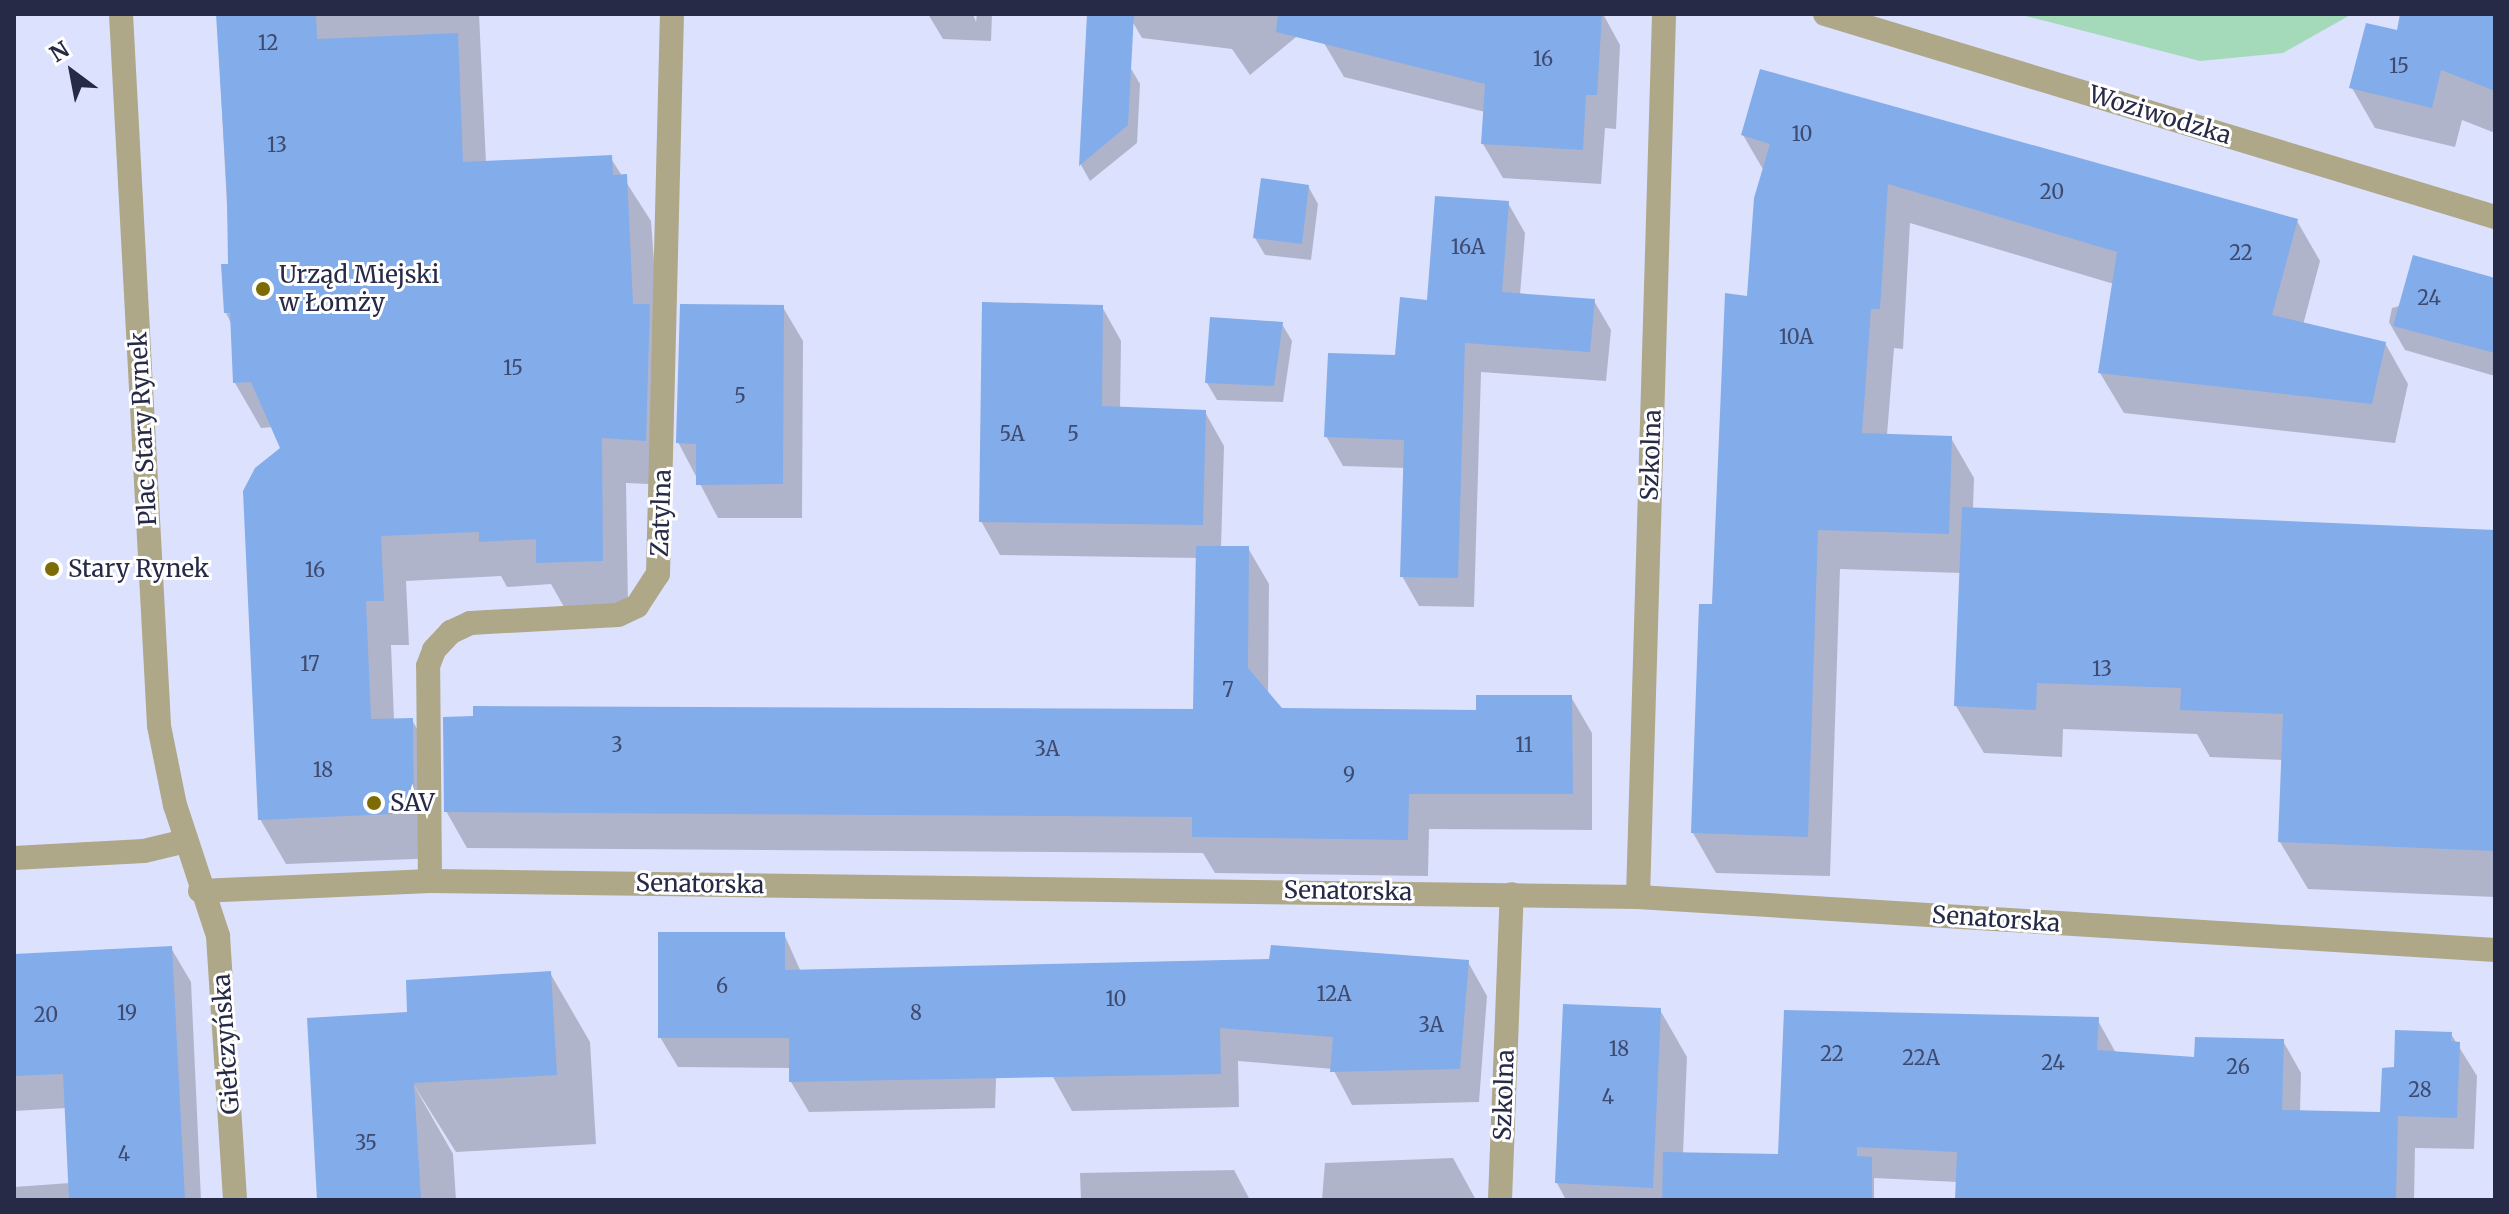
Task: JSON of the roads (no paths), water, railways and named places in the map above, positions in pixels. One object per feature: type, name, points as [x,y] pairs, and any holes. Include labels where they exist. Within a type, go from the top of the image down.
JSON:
[{"type":"street","name":"Plac Stary Rynek","points":[[121,14],[159,726],[200,891]]},
{"type":"street","name":"Zatylna","points":[[430,881],[428,666],[434,650],[451,632],[470,623],[618,615],[644,599],[658,574],[672,14]]},
{"type":"street","name":"Szkolna","points":[[1638,897],[1664,14]]},
{"type":"street","name":"Woziwodzka","points":[[1825,14],[2495,217]]},
{"type":"street","points":[[14,858],[144,851],[186,841]]},
{"type":"street","name":"Senatorska","points":[[200,891],[430,881],[1638,897],[2495,950]]},
{"type":"street","name":"Giełczyńska","points":[[200,891],[218,936],[226,1006],[235,1200]]},
{"type":"street","name":"Szkolna","points":[[1500,1200],[1512,894]]},
{"type":"place","name":"Urząd Miejski w Łomży","points":[[263,289]]},
{"type":"place","name":"Stary Rynek","points":[[52,569]]},
{"type":"place","name":"SAV","points":[[374,803]]}]
